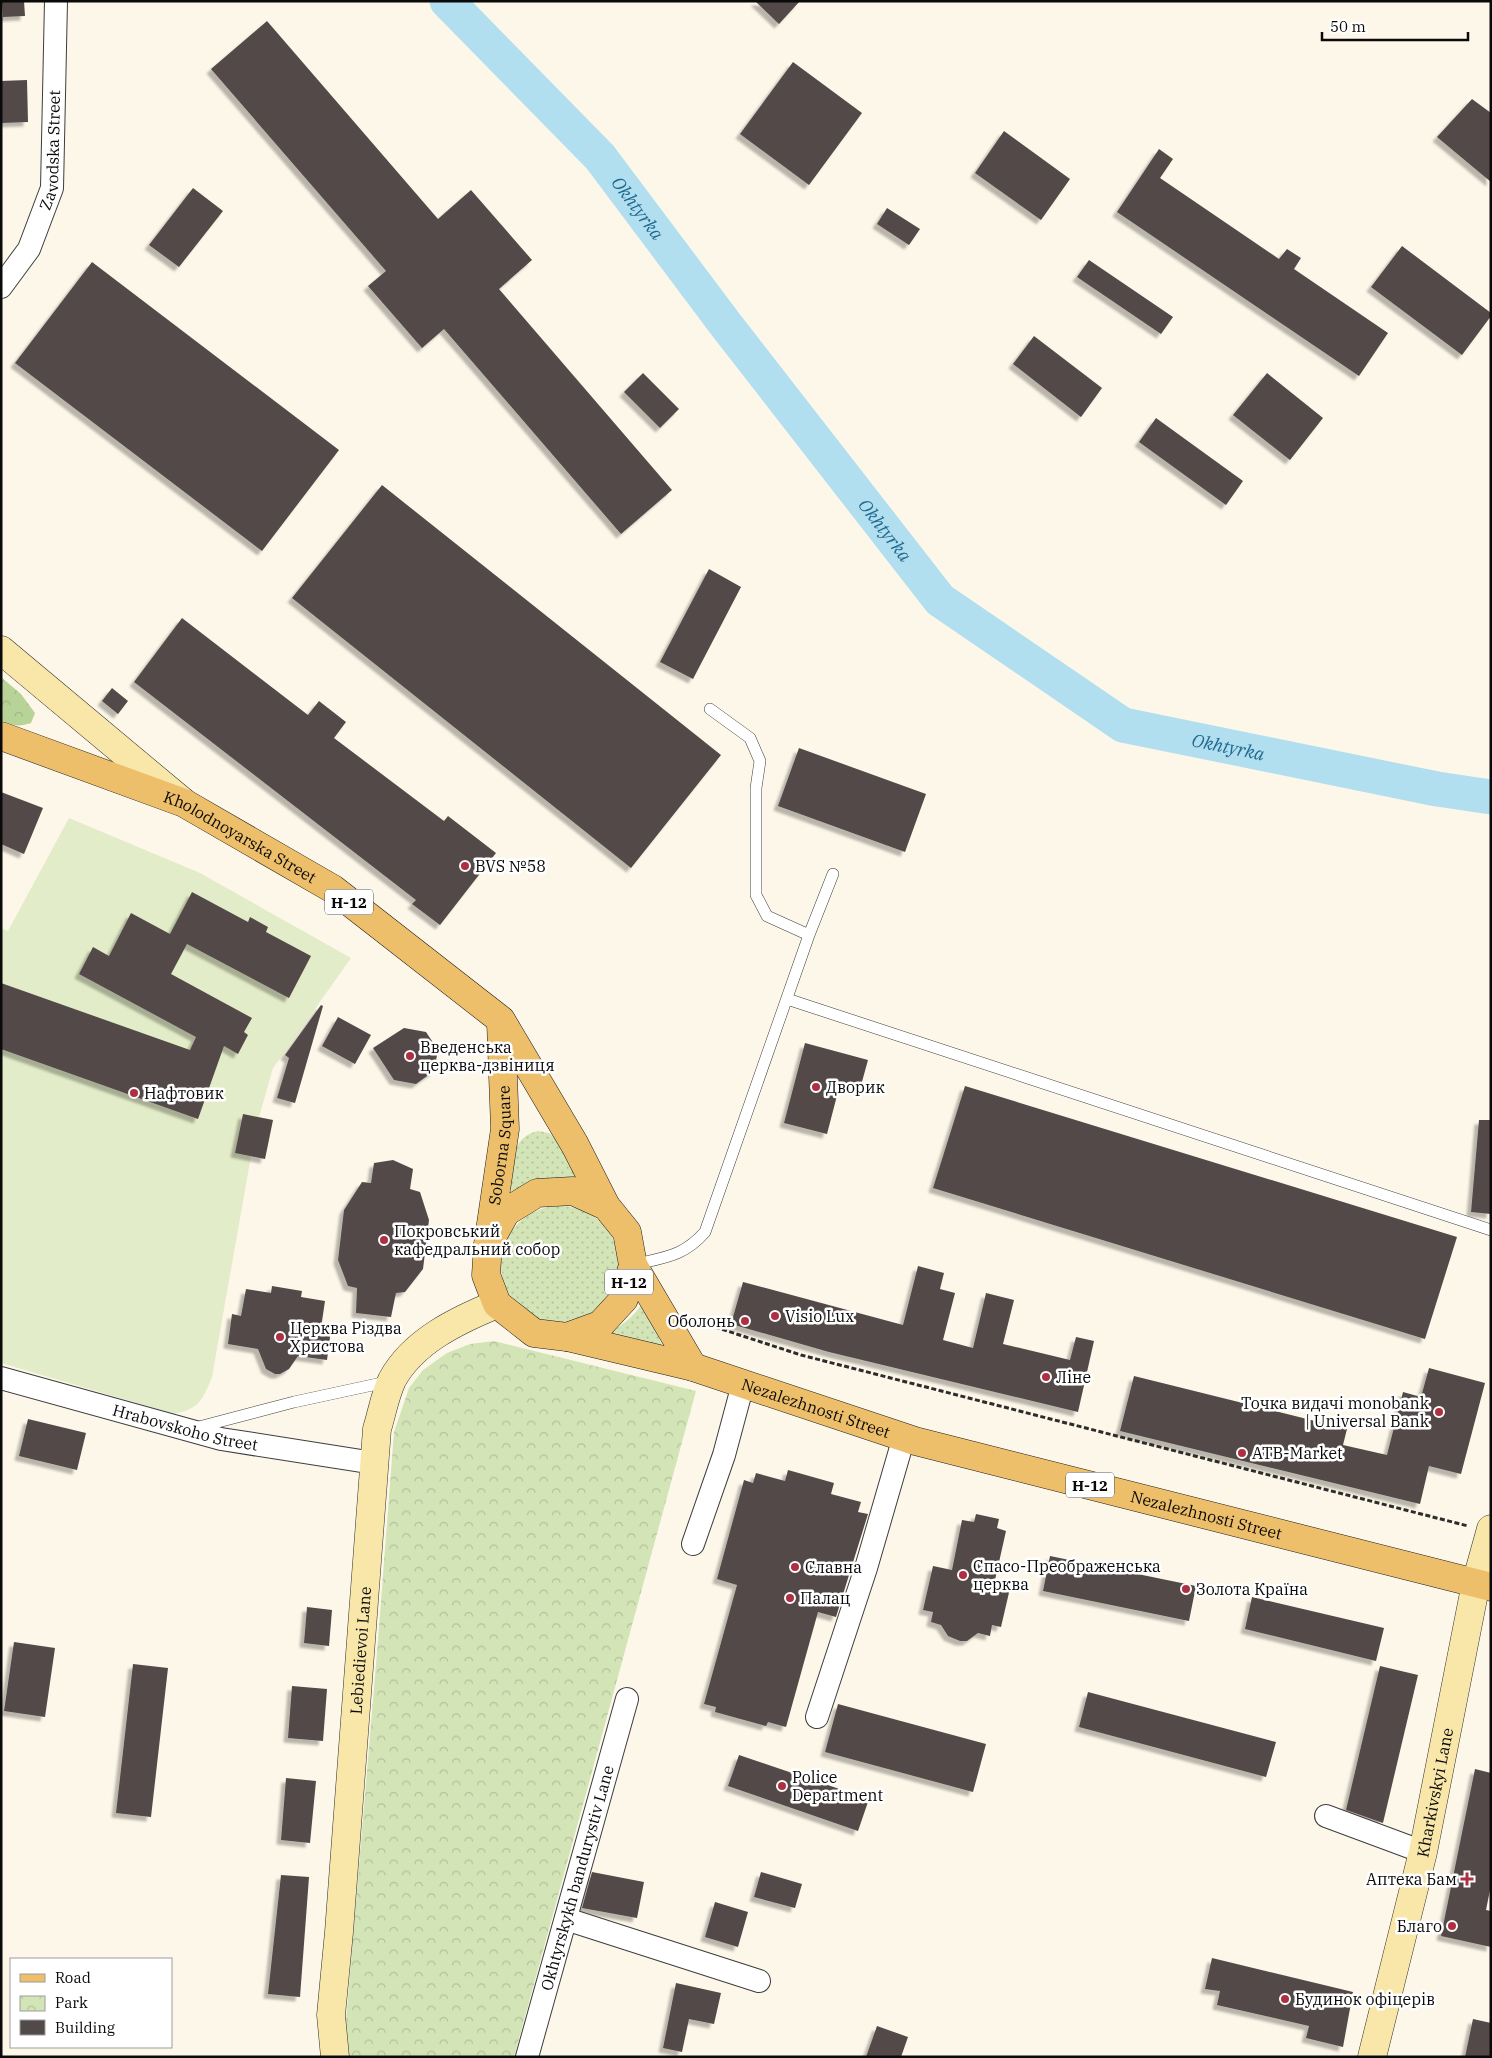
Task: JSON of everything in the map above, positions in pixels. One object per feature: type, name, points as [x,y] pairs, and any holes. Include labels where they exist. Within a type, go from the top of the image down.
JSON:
[{"type":"main road","name":"Kholodnoyarska Street","points":[[1,736],[184,802],[333,890],[501,1020]]},
{"type":"main road","name":"Soborna Square","points":[[501,1020],[575,1145],[606,1206],[627,1232],[634,1265],[693,1367]]},
{"type":"main road","name":"Soborna Square","points":[[497,1304],[486,1275],[488,1244],[505,1129],[501,1020]]},
{"type":"main road","name":"Soborna Square","points":[[488,1244],[506,1212],[537,1193],[573,1190],[606,1206]]},
{"type":"main road","name":"Soborna Square","points":[[567,1338],[600,1325],[624,1299],[634,1265]]},
{"type":"main road","name":"Н-12","points":[[497,1304],[534,1333],[567,1338],[693,1367]]},
{"type":"main road","name":"Nezalezhnosti Street","points":[[693,1367],[904,1437],[1484,1585]]},
{"type":"street","name":"Zavodska Street","points":[[1,287],[29,249],[52,188],[56,1]]},
{"type":"street","points":[[1,650],[184,802]]},
{"type":"street","name":"Lebiedievoi Lane","points":[[334,2057],[331,2015],[377,1429],[392,1380],[419,1345],[468,1316],[497,1304]]},
{"type":"street","name":"Hrabovskoho Street","points":[[1,1378],[221,1439],[374,1463]]},
{"type":"street","points":[[693,1544],[724,1455],[743,1384]]},
{"type":"street","points":[[817,1717],[866,1568],[904,1437]]},
{"type":"street","name":"Kharkivskyi Lane","points":[[1372,2057],[1423,1852],[1484,1585],[1490,1530]]},
{"type":"street","name":"Okhtyrskykh bandurystiv Lane","points":[[526,2057],[628,1699]]},
{"type":"street","points":[[1326,1816],[1423,1852]]},
{"type":"street","points":[[566,1919],[759,1981]]},
{"type":"lane","points":[[710,709],[750,738],[760,762],[756,788],[756,895],[768,916],[810,935]]},
{"type":"lane","points":[[634,1265],[679,1254],[695,1243],[705,1232],[833,874]]},
{"type":"lane","points":[[787,999],[1491,1230]]},
{"type":"lane","points":[[188,1430],[294,1402],[392,1380]]},
{"type":"path","points":[[715,1327],[801,1355],[1490,1530]]},
{"type":"green space","points":[[1,677],[21,694],[35,713],[31,723],[16,725],[1,720]]},
{"type":"green space","name":"Нафтовик","points":[[69,818],[200,873],[351,958],[273,1068],[259,1117],[273,1120],[265,1159],[251,1156],[212,1377],[206,1392],[195,1406],[174,1414],[1,1363],[1,928],[8,931]]},
{"type":"green space","points":[[538,1131],[549,1133],[559,1142],[581,1178],[514,1192],[510,1189],[509,1184],[515,1151],[523,1139],[529,1134]]},
{"type":"green space","points":[[560,1206],[582,1211],[602,1223],[614,1243],[619,1265],[614,1287],[602,1307],[582,1319],[560,1324],[538,1319],[518,1307],[506,1287],[501,1265],[506,1243],[518,1223],[538,1211]]},
{"type":"green space","points":[[644,1301],[665,1353],[604,1336],[626,1321]]},
{"type":"green space","points":[[494,1341],[696,1391],[514,2057],[343,2057],[394,1432],[409,1388],[423,1370],[447,1353],[470,1344]]},
{"type":"building","points":[[2,1],[24,1],[25,16],[3,17]]},
{"type":"building","points":[[755,1],[800,1],[779,24]]},
{"type":"building","points":[[267,21],[438,219],[471,190],[532,260],[499,289],[672,490],[621,534],[444,329],[422,348],[368,286],[386,271],[211,69]]},
{"type":"building","points":[[793,62],[862,113],[809,185],[740,134]]},
{"type":"building","points":[[27,80],[28,122],[1,123],[1,81]]},
{"type":"building","points":[[1472,99],[1491,113],[1491,182],[1437,137]]},
{"type":"building","points":[[1004,131],[1070,179],[1041,220],[975,173]]},
{"type":"building","points":[[1159,149],[1173,159],[1160,178],[1279,259],[1287,249],[1301,258],[1294,269],[1388,333],[1359,376],[1117,212]]},
{"type":"building","points":[[193,188],[223,211],[179,267],[149,245]]},
{"type":"building","points":[[887,208],[920,229],[909,245],[877,224]]},
{"type":"building","points":[[1402,246],[1491,313],[1491,316],[1462,355],[1371,287]]},
{"type":"building","points":[[1089,260],[1173,317],[1161,334],[1077,277]]},
{"type":"building","points":[[92,262],[339,450],[262,551],[15,363]]},
{"type":"building","points":[[1034,336],[1102,388],[1081,417],[1013,364]]},
{"type":"building","points":[[643,373],[679,409],[660,428],[624,392]]},
{"type":"building","points":[[1267,373],[1323,418],[1290,460],[1233,415]]},
{"type":"building","points":[[1156,418],[1243,481],[1226,505],[1139,442]]},
{"type":"building","points":[[382,485],[721,755],[631,868],[292,598]]},
{"type":"building","points":[[709,569],[741,587],[693,679],[660,662]]},
{"type":"building","points":[[182,618],[308,715],[319,701],[346,722],[334,738],[444,821],[448,816],[496,853],[440,925],[412,904],[416,900],[134,682]]},
{"type":"building","points":[[112,688],[128,701],[118,714],[102,701]]},
{"type":"building","points":[[799,748],[926,794],[905,852],[778,806]]},
{"type":"building","points":[[1,792],[43,808],[24,854],[1,844]]},
{"type":"building","points":[[192,892],[248,922],[250,917],[268,927],[266,932],[311,956],[289,998],[187,944],[171,974],[252,1018],[244,1032],[248,1035],[238,1054],[224,1046],[198,1119],[1,1049],[1,983],[190,1050],[196,1037],[79,974],[93,947],[109,956],[131,913],[170,934]]},
{"type":"building","points":[[321,1005],[323,1006],[295,1103],[277,1098],[289,1058],[285,1055]]},
{"type":"building","points":[[338,1017],[371,1035],[355,1064],[322,1046]]},
{"type":"building","name":"Введенська церква-дзвіниця","points":[[404,1028],[426,1032],[438,1050],[434,1071],[416,1084],[394,1080],[373,1048]]},
{"type":"building","name":"Дворик","points":[[805,1043],[868,1060],[860,1089],[840,1084],[827,1134],[784,1123]]},
{"type":"building","points":[[965,1086],[1457,1237],[1425,1339],[933,1188]]},
{"type":"building","points":[[243,1114],[273,1120],[265,1159],[235,1153]]},
{"type":"building","points":[[1479,1120],[1491,1120],[1491,1214],[1471,1212]]},
{"type":"building","name":"Покровський кафедральний собор","points":[[393,1160],[413,1169],[410,1189],[420,1192],[429,1220],[423,1269],[405,1292],[396,1293],[391,1317],[356,1313],[357,1288],[348,1286],[338,1260],[344,1210],[362,1182],[371,1183],[374,1163]]},
{"type":"building","points":[[918,1266],[944,1273],[940,1289],[955,1293],[943,1340],[973,1348],[986,1293],[1014,1300],[1003,1344],[1070,1360],[1076,1337],[1094,1341],[1078,1412],[829,1352],[731,1324],[743,1282],[903,1325]]},
{"type":"building","name":"Церква Різдва Христова","points":[[272,1286],[302,1291],[301,1297],[325,1301],[321,1328],[331,1330],[327,1360],[298,1356],[289,1369],[280,1374],[275,1374],[266,1369],[258,1349],[228,1344],[232,1314],[241,1316],[246,1289],[271,1293]]},
{"type":"building","points":[[1429,1368],[1485,1383],[1461,1474],[1429,1466],[1420,1504],[1120,1431],[1134,1376],[1347,1429],[1343,1445],[1387,1455],[1403,1392],[1421,1397]]},
{"type":"building","points":[[28,1419],[86,1433],[77,1470],[19,1456]]},
{"type":"building","name":"Палац","points":[[788,1470],[834,1483],[831,1494],[861,1502],[858,1512],[868,1514],[836,1617],[818,1612],[786,1727],[768,1722],[766,1726],[715,1712],[716,1707],[704,1704],[737,1585],[717,1579],[744,1480],[753,1483],[756,1473],[785,1481]]},
{"type":"building","name":"Спасо-Преображенська церква","points":[[976,1514],[999,1519],[997,1528],[1006,1531],[995,1580],[1011,1584],[1001,1627],[992,1625],[990,1636],[978,1633],[967,1641],[960,1641],[948,1636],[941,1625],[931,1622],[933,1612],[923,1610],[933,1566],[952,1570],[962,1520],[974,1522]]},
{"type":"building","points":[[1050,1556],[1196,1586],[1189,1621],[1043,1591]]},
{"type":"building","points":[[1252,1597],[1384,1628],[1376,1661],[1245,1629]]},
{"type":"building","points":[[307,1607],[332,1610],[329,1646],[304,1643]]},
{"type":"building","points":[[14,1642],[55,1648],[45,1717],[4,1711]]},
{"type":"building","points":[[133,1664],[168,1668],[151,1817],[116,1813]]},
{"type":"building","points":[[1380,1666],[1418,1675],[1383,1823],[1346,1810]]},
{"type":"building","points":[[292,1686],[327,1689],[323,1741],[288,1738]]},
{"type":"building","points":[[1088,1692],[1276,1742],[1266,1777],[1079,1727]]},
{"type":"building","points":[[838,1704],[986,1744],[973,1792],[825,1752]]},
{"type":"building","points":[[739,1755],[869,1799],[858,1831],[728,1786]]},
{"type":"building","points":[[1475,1769],[1491,1773],[1491,1885],[1486,1910],[1491,1911],[1491,1947],[1441,1936]]},
{"type":"building","points":[[286,1778],[316,1781],[310,1843],[281,1840]]},
{"type":"building","points":[[592,1872],[644,1882],[637,1918],[582,1908]]},
{"type":"building","points":[[761,1872],[802,1884],[795,1908],[754,1897]]},
{"type":"building","points":[[281,1875],[309,1877],[300,1997],[268,1994]]},
{"type":"building","points":[[715,1902],[748,1912],[738,1947],[705,1937]]},
{"type":"building","name":"Будинок офіцерів","points":[[1212,1958],[1353,1992],[1343,2047],[1306,2038],[1309,2026],[1217,2005],[1220,1991],[1205,1989]]},
{"type":"building","points":[[676,1983],[721,1993],[714,2024],[689,2019],[682,2052],[663,2048]]},
{"type":"building","points":[[1473,2019],[1491,2023],[1491,2057],[1465,2057]]},
{"type":"building","points":[[877,2026],[908,2037],[901,2057],[866,2057]]},
{"type":"waterway","name":"Okhtyrka","points":[[447,1],[600,157],[726,325],[940,600],[1123,725],[1437,789],[1491,797]]},
{"type":"place","name":"BVS №58","points":[[465,866]]},
{"type":"place","name":"Введенська церква-дзвіниця","points":[[410,1056]]},
{"type":"place","name":"Дворик","points":[[816,1087]]},
{"type":"place","name":"Нафтовик","points":[[134,1093]]},
{"type":"place","name":"Покровський кафедральний собор","points":[[384,1240]]},
{"type":"place","name":"Visio Lux","points":[[775,1316]]},
{"type":"place","name":"Оболонь","points":[[745,1321]]},
{"type":"place","name":"Церква Різдва Христова","points":[[280,1337]]},
{"type":"place","name":"Ліне","points":[[1046,1377]]},
{"type":"place","name":"Точка видачі monobank | Universal Bank","points":[[1439,1412]]},
{"type":"place","name":"ATB-Market","points":[[1242,1453]]},
{"type":"place","name":"Славна","points":[[795,1567]]},
{"type":"place","name":"Спасо-Преображенська церква","points":[[963,1575]]},
{"type":"place","name":"Золота Країна","points":[[1186,1589]]},
{"type":"place","name":"Палац","points":[[790,1598]]},
{"type":"place","name":"Police Department","points":[[782,1786]]},
{"type":"place","name":"Аптека Бам","points":[[1467,1879]]},
{"type":"place","name":"Благо","points":[[1452,1926]]},
{"type":"place","name":"Будинок офіцерів","points":[[1285,1999]]}]
